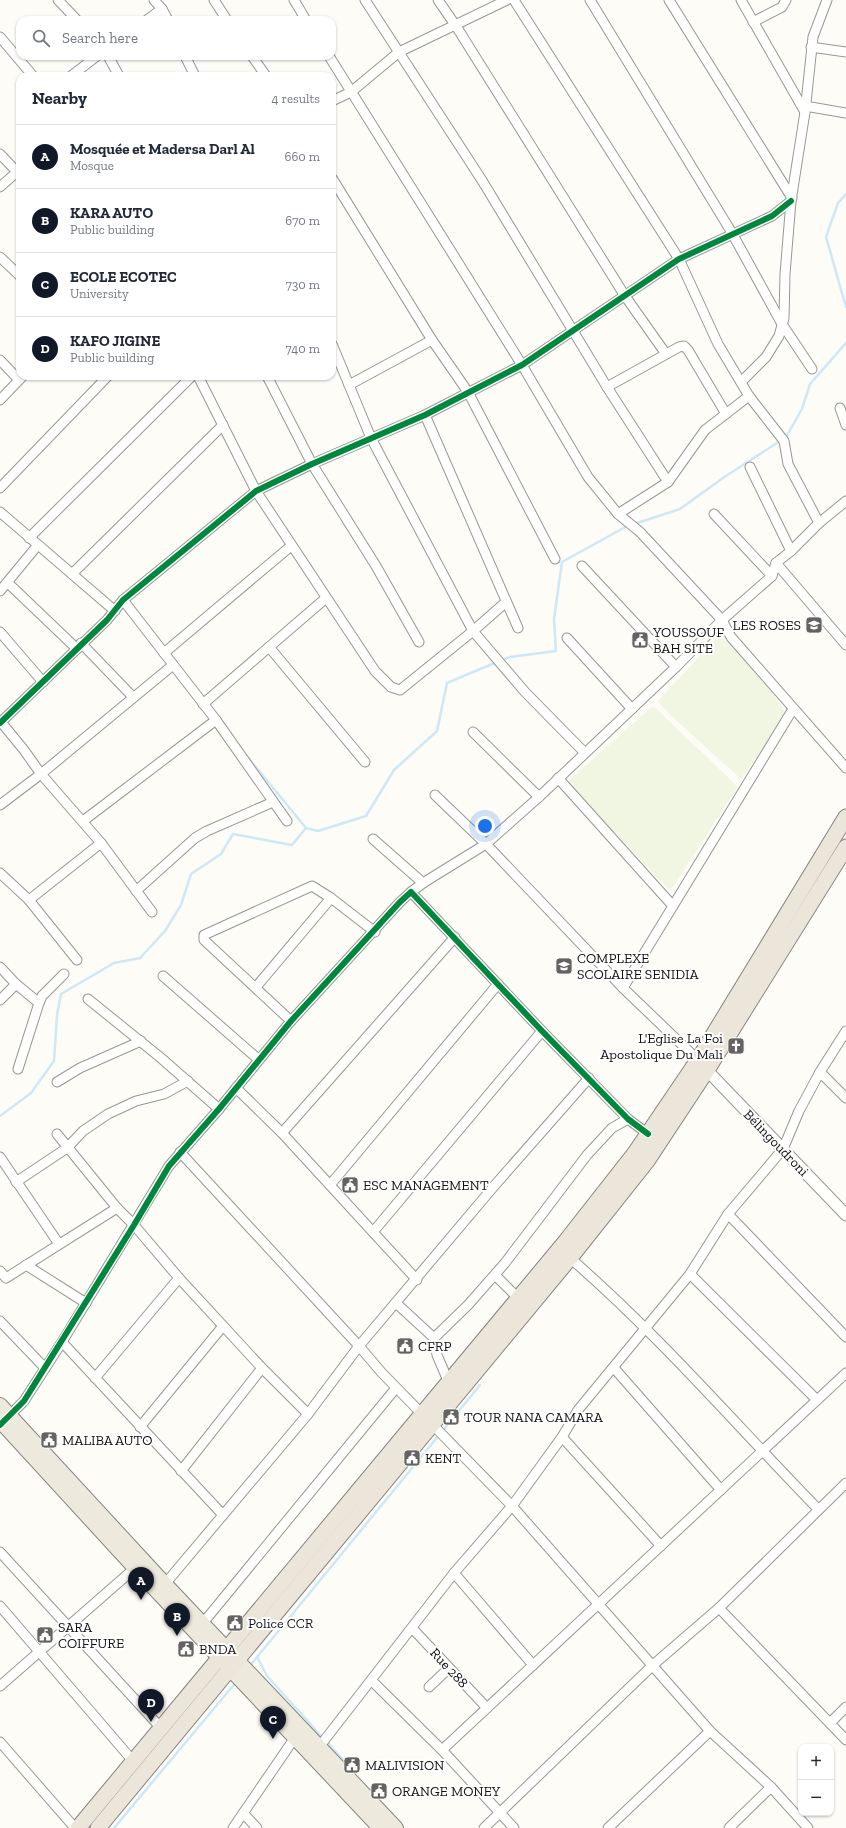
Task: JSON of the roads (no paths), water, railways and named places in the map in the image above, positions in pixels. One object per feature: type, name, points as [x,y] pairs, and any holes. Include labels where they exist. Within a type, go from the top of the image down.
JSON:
[{"type":"highway","points":[[77,1828],[162,1728],[223,1653],[570,1258],[647,1161],[846,817]]},
{"type":"highway","points":[[98,1828],[235,1664],[428,1419],[449,1383],[606,1191],[702,1065],[844,856]]},
{"type":"main road","points":[[0,1405],[3,1421],[135,1568],[235,1664],[317,1751],[396,1828]]},
{"type":"main road","points":[[3,1421],[203,1623],[223,1653]]},
{"type":"main road","points":[[317,1751],[380,1828]]},
{"type":"street","points":[[58,0],[73,16]]},
{"type":"street","points":[[154,0],[166,16]]},
{"type":"street","points":[[214,0],[224,16]]},
{"type":"street","points":[[294,0],[304,16]]},
{"type":"street","points":[[365,0],[483,182],[607,387],[668,482]]},
{"type":"street","points":[[438,0],[456,26],[625,296],[666,354]]},
{"type":"street","points":[[336,99],[351,92],[399,52],[456,26],[507,0]]},
{"type":"street","points":[[514,0],[679,259],[718,344],[749,396],[781,438],[788,464],[819,523]]},
{"type":"street","points":[[590,0],[732,233],[782,324],[812,369]]},
{"type":"street","points":[[669,0],[792,200]]},
{"type":"street","points":[[741,0],[805,109]]},
{"type":"street","points":[[753,22],[782,7],[786,0]]},
{"type":"street","points":[[741,382],[766,356],[778,336],[782,324],[785,308],[785,274],[792,200],[805,109],[811,47],[813,37],[827,0]]},
{"type":"street","points":[[152,16],[162,9]]},
{"type":"street","points":[[0,37],[16,56]]},
{"type":"street","points":[[811,47],[846,52]]},
{"type":"street","points":[[19,60],[30,72]]},
{"type":"street","points":[[76,72],[92,60]]},
{"type":"street","points":[[110,60],[117,72]]},
{"type":"street","points":[[187,60],[193,72]]},
{"type":"street","points":[[255,60],[263,72]]},
{"type":"street","points":[[331,60],[522,365],[588,477],[618,514],[640,532],[722,620],[731,637],[846,768]]},
{"type":"street","points":[[805,109],[846,113]]},
{"type":"street","points":[[0,154],[16,171]]},
{"type":"street","points":[[0,187],[16,175]]},
{"type":"street","points":[[336,184],[432,340],[468,392],[555,559]]},
{"type":"street","points":[[152,912],[101,843],[41,774],[2,719],[43,682],[115,611],[123,600],[256,491],[312,464],[425,415],[522,365],[679,259],[732,233],[772,216],[792,200]]},
{"type":"street","points":[[0,257],[16,272]]},
{"type":"street","points":[[349,385],[432,340]]},
{"type":"street","points":[[607,387],[679,347],[684,346],[688,350],[726,414]]},
{"type":"street","points":[[336,354],[371,438],[473,631],[525,692],[585,753]]},
{"type":"street","points":[[0,360],[16,374]]},
{"type":"street","points":[[0,400],[19,380]]},
{"type":"street","points":[[0,488],[104,380]]},
{"type":"street","points":[[29,538],[188,380]]},
{"type":"street","points":[[200,380],[256,491],[375,671],[391,687],[396,690],[400,690],[473,631],[506,602]]},
{"type":"street","points":[[269,380],[312,464],[376,566],[419,642]]},
{"type":"street","points":[[618,514],[668,482],[705,430],[749,396]]},
{"type":"street","points":[[840,408],[846,425]]},
{"type":"street","points":[[425,415],[518,628]]},
{"type":"street","points":[[72,574],[223,425]]},
{"type":"street","points":[[750,467],[791,551]]},
{"type":"street","points":[[3,1421],[24,1401],[62,1342],[169,1166],[219,1109],[258,1059],[291,1021],[400,902],[423,883],[486,844],[539,797],[676,667],[722,620],[772,576],[776,563],[791,551],[819,523],[844,506]]},
{"type":"street","points":[[0,512],[115,611]]},
{"type":"street","points":[[714,514],[772,576]]},
{"type":"street","points":[[0,591],[38,546]]},
{"type":"street","points":[[164,653],[291,546]]},
{"type":"street","points":[[776,563],[846,645]]},
{"type":"street","points":[[582,566],[676,667]]},
{"type":"street","points":[[8,583],[133,697]]},
{"type":"street","points":[[203,704],[326,598]]},
{"type":"street","points":[[123,600],[216,720],[287,821]]},
{"type":"street","points":[[0,632],[43,682]]},
{"type":"street","points":[[567,638],[632,709]]},
{"type":"street","points":[[269,647],[365,762]]},
{"type":"street","points":[[0,805],[41,774],[173,665]]},
{"type":"street","points":[[623,988],[793,709]]},
{"type":"street","points":[[83,821],[216,720]]},
{"type":"street","points":[[473,732],[539,797]]},
{"type":"street","points":[[558,778],[673,906]]},
{"type":"street","points":[[435,794],[486,844],[623,988],[702,1065]]},
{"type":"street","points":[[136,891],[195,838],[207,831],[273,802]]},
{"type":"street","points":[[372,839],[423,883]]},
{"type":"street","points":[[29,900],[101,843]]},
{"type":"street","points":[[0,873],[29,900],[77,960]]},
{"type":"street","points":[[291,1021],[204,940],[204,935],[312,886],[331,898],[374,932]]},
{"type":"street","points":[[411,892],[542,1031],[628,1118],[648,1134]]},
{"type":"street","points":[[256,987],[331,898]]},
{"type":"street","points":[[282,1133],[455,937]]},
{"type":"street","points":[[0,967],[16,984],[38,1003]]},
{"type":"street","points":[[18,1069],[38,1003],[42,996],[64,974]]},
{"type":"street","points":[[163,976],[258,1059]]},
{"type":"street","points":[[0,1000],[16,984]]},
{"type":"street","points":[[330,1185],[498,984]]},
{"type":"street","points":[[88,999],[141,1041],[219,1109]]},
{"type":"street","points":[[373,1232],[542,1031]]},
{"type":"street","points":[[317,1751],[454,1573],[512,1506],[562,1437],[578,1410],[690,1274],[728,1214],[783,1150],[799,1111],[820,1072],[846,1031]]},
{"type":"street","points":[[57,1082],[80,1068],[141,1041]]},
{"type":"street","name":"Bélingoudroni","points":[[702,1065],[846,1215]]},
{"type":"street","points":[[820,1072],[846,1098]]},
{"type":"street","points":[[165,1584],[308,1414],[359,1346],[495,1185],[589,1078]]},
{"type":"street","points":[[16,1182],[67,1148],[83,1131],[108,1114],[136,1101],[164,1094],[188,1082]]},
{"type":"street","points":[[236,1088],[282,1133],[416,1280]]},
{"type":"street","points":[[434,1338],[468,1305],[495,1275],[588,1155],[612,1128],[628,1118]]},
{"type":"street","points":[[57,1134],[117,1208],[134,1225],[223,1326],[308,1414]]},
{"type":"street","points":[[180,1152],[396,1388],[512,1506],[710,1731],[771,1788],[808,1828]]},
{"type":"street","points":[[0,1158],[59,1244]]},
{"type":"street","points":[[0,1271],[6,1278],[117,1208]]},
{"type":"street","points":[[728,1214],[846,1337]]},
{"type":"street","points":[[570,1258],[646,1328],[762,1452],[818,1509]]},
{"type":"street","points":[[26,1265],[86,1303]]},
{"type":"street","points":[[690,1274],[817,1400]]},
{"type":"street","points":[[495,1275],[519,1299]]},
{"type":"street","points":[[95,1378],[180,1278]]},
{"type":"street","points":[[396,1303],[434,1338],[437,1356],[449,1383]]},
{"type":"street","points":[[0,1321],[45,1368]]},
{"type":"street","points":[[140,1427],[223,1326]]},
{"type":"street","points":[[62,1342],[222,1516]]},
{"type":"street","points":[[182,1471],[262,1368]]},
{"type":"street","points":[[614,1368],[721,1490]]},
{"type":"street","points":[[442,1750],[846,1373]]},
{"type":"street","points":[[203,1623],[396,1388]]},
{"type":"street","points":[[562,1437],[661,1546]]},
{"type":"street","points":[[484,1828],[653,1665],[719,1608],[846,1483]]},
{"type":"street","points":[[0,1552],[162,1728]]},
{"type":"street","points":[[0,1686],[135,1568]]},
{"type":"street","points":[[454,1573],[533,1665]]},
{"type":"street","points":[[0,1606],[133,1761]]},
{"type":"street","points":[[719,1608],[846,1740]]},
{"type":"street","name":"Rue 288","points":[[412,1628],[487,1708]]},
{"type":"street","points":[[429,1687],[449,1668]]},
{"type":"street","points":[[372,1681],[442,1750],[514,1828]]},
{"type":"street","points":[[830,1723],[846,1707]]},
{"type":"street","points":[[608,1828],[710,1731]]},
{"type":"street","points":[[233,1828],[299,1732]]},
{"type":"street","points":[[0,1742],[77,1828]]},
{"type":"street","points":[[729,1828],[771,1788]]},
{"type":"street","points":[[243,1813],[257,1828]]},
{"type":"waterway","points":[[846,194],[838,203],[826,237],[846,307]]},
{"type":"waterway","points":[[634,524],[680,509],[723,478],[786,437],[802,409],[810,384],[846,343]]},
{"type":"waterway","points":[[502,660],[510,657],[556,651],[554,619],[562,562],[629,525]]},
{"type":"waterway","points":[[0,1116],[31,1093],[54,1061],[57,1015],[61,994],[114,963],[140,958],[165,931],[181,905],[191,874],[221,854],[233,834],[292,845],[306,828],[318,831],[366,816],[394,770],[437,731],[447,683],[497,662]]},
{"type":"waterway","points":[[246,755],[306,828]]},
{"type":"waterway","points":[[249,1667],[480,1385]]},
{"type":"waterway","points":[[257,1657],[267,1676],[323,1738]]},
{"type":"waterway","points":[[114,1828],[237,1681]]},
{"type":"waterway","points":[[327,1742],[346,1763]]},
{"type":"place","name":"LES ROSES","points":[[814,625]]},
{"type":"place","name":"YOUSSOUF BAH SITE","points":[[640,640]]},
{"type":"place","name":"COMPLEXE SCOLAIRE SENIDIA","points":[[564,966]]},
{"type":"place","name":"L'Eglise La Foi Apostolique Du Mali","points":[[736,1046]]},
{"type":"place","name":"ESC MANAGEMENT","points":[[350,1185]]},
{"type":"place","name":"CFRP","points":[[405,1346]]},
{"type":"place","name":"TOUR NANA CAMARA","points":[[451,1417]]},
{"type":"place","name":"MALIBA AUTO","points":[[49,1440]]},
{"type":"place","name":"KENT","points":[[412,1458]]},
{"type":"place","name":"Mosquée et Madersa Darl Al","points":[[141,1600]]},
{"type":"place","name":"Police CCR","points":[[235,1623]]},
{"type":"place","name":"SARA COIFFURE","points":[[45,1635]]},
{"type":"place","name":"KARA AUTO","points":[[177,1636]]},
{"type":"place","name":"BNDA","points":[[186,1649]]},
{"type":"place","name":"KAFO JIGINE","points":[[151,1722]]},
{"type":"place","name":"ECOLE ECOTEC","points":[[273,1739]]},
{"type":"place","name":"MALIVISION","points":[[352,1765]]},
{"type":"place","name":"ORANGE MONEY","points":[[379,1791]]}]
